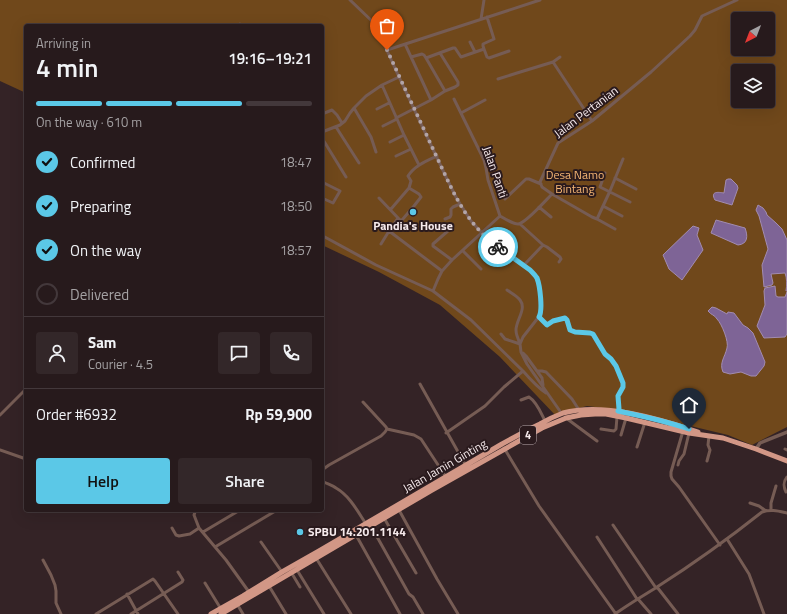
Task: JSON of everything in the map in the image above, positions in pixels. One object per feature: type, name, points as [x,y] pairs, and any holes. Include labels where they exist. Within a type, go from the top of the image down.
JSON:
[{"type":"highway","name":"Jalan Jamin Ginting","points":[[221,611],[282,572],[368,525],[446,477],[564,416],[579,410],[598,409],[618,414],[652,419],[689,431],[723,438],[787,461]]},
{"type":"highway","name":"Jalan Jamin Ginting","points":[[211,614],[237,604],[356,534],[368,525],[399,510],[545,421],[564,416],[618,414],[626,418],[683,432],[689,431]]},
{"type":"street","points":[[350,0],[376,24],[399,78],[447,179],[471,221],[501,250],[524,265],[537,278],[541,311],[539,317],[520,344]]},
{"type":"street","points":[[481,19],[484,0]]},
{"type":"street","points":[[387,50],[540,0]]},
{"type":"street","name":"Jalan Pertanian","points":[[541,184],[542,178],[558,143],[592,121],[651,72],[690,36],[695,30],[702,16],[737,0]]},
{"type":"street","points":[[487,18],[494,39]]},
{"type":"street","points":[[500,37],[483,44],[487,57],[489,58],[509,52]]},
{"type":"street","points":[[470,42],[475,52]]},
{"type":"street","points":[[405,44],[431,100]]},
{"type":"street","points":[[426,58],[454,48],[460,57],[484,49]]},
{"type":"street","points":[[383,126],[458,85],[459,83],[440,53]]},
{"type":"street","points":[[411,57],[422,54],[424,55],[445,91]]},
{"type":"street","points":[[498,79],[553,62],[560,57]]},
{"type":"street","points":[[553,62],[592,121]]},
{"type":"street","points":[[324,131],[342,123],[366,96],[382,85],[399,78]]},
{"type":"street","points":[[382,85],[389,103],[419,165]]},
{"type":"street","name":"Jalan Panti","points":[[454,100],[485,164],[488,180],[500,216]]},
{"type":"street","points":[[461,113],[485,100]]},
{"type":"street","points":[[377,109],[389,103]]},
{"type":"street","points":[[354,108],[371,138],[376,152]]},
{"type":"street","points":[[455,111],[459,109]]},
{"type":"street","points":[[324,113],[332,110],[342,123]]},
{"type":"street","points":[[336,127],[359,163]]},
{"type":"street","points":[[390,142],[404,135]]},
{"type":"street","points":[[324,141],[346,177]]},
{"type":"street","points":[[396,156],[411,149]]},
{"type":"street","points":[[391,209],[408,188],[411,182],[408,175],[413,169],[436,156]]},
{"type":"street","points":[[597,219],[610,192],[622,159]]},
{"type":"street","points":[[605,173],[599,186],[630,202]]},
{"type":"street","points":[[615,178],[636,189]]},
{"type":"street","points":[[505,199],[526,179],[529,179],[541,184],[542,187],[552,194],[615,229]]},
{"type":"street","points":[[324,183],[340,191],[332,204],[324,199]]},
{"type":"street","points":[[379,198],[400,220],[402,220],[421,197],[420,194],[408,188]]},
{"type":"street","points":[[433,291],[442,272],[452,260],[500,216],[515,224],[523,223],[552,194]]},
{"type":"street","points":[[445,219],[450,217],[451,209],[453,207],[460,204]]},
{"type":"street","points":[[603,206],[622,216]]},
{"type":"street","points":[[539,207],[551,217]]},
{"type":"street","points":[[381,244],[398,218]]},
{"type":"street","points":[[520,224],[543,245],[560,257],[561,259],[559,262]]},
{"type":"street","points":[[449,230],[433,244],[433,246],[452,260]]},
{"type":"street","points":[[389,231],[442,272]]},
{"type":"street","points":[[324,237],[376,265],[433,291],[471,320],[539,388],[547,394]]},
{"type":"street","points":[[524,265],[543,245]]},
{"type":"street","points":[[462,251],[481,269]]},
{"type":"street","points":[[507,290],[518,297],[522,304],[516,330],[527,364],[564,416],[597,441]]},
{"type":"street","points":[[539,317],[547,325],[553,321],[565,318],[570,330],[593,334],[605,354],[616,366],[623,383],[623,387],[618,396],[619,409],[616,429],[614,431],[601,429]]},
{"type":"street","points":[[502,334],[505,339],[520,344]]},
{"type":"street","points":[[522,352],[538,371],[542,378],[543,386]]},
{"type":"street","points":[[446,433],[485,406],[523,371]]},
{"type":"street","points":[[538,371],[546,372],[572,399],[579,410]]},
{"type":"street","points":[[420,384],[446,433],[466,466]]},
{"type":"street","points":[[0,415],[24,391]]},
{"type":"street","points":[[520,400],[528,397],[532,399],[545,421]]},
{"type":"street","points":[[363,402],[387,430],[414,435],[421,439],[446,477]]},
{"type":"street","points":[[621,436],[626,418]]},
{"type":"street","points":[[637,447],[645,422]]},
{"type":"street","points":[[324,469],[381,436],[387,430]]},
{"type":"street","points":[[678,465],[684,454],[689,431]]},
{"type":"street","points":[[683,432],[671,476],[720,545]]},
{"type":"street","points":[[756,449],[760,443],[787,432]]},
{"type":"street","points":[[707,461],[710,450],[708,445],[708,436]]},
{"type":"street","points":[[503,447],[539,506],[616,614],[720,545],[762,512],[771,510],[787,513]]},
{"type":"street","points":[[0,450],[24,458]]},
{"type":"street","points":[[786,492],[784,482],[787,477]]},
{"type":"street","points":[[324,482],[337,488],[351,502],[368,525],[423,614]]},
{"type":"street","points":[[771,510],[772,499],[776,486]]},
{"type":"street","points":[[750,503],[759,506],[766,511]]},
{"type":"street","points":[[399,510],[458,614]]},
{"type":"street","points":[[195,512],[194,515],[199,528],[250,592]]},
{"type":"street","points":[[203,532],[237,512]]},
{"type":"street","points":[[215,547],[274,512]]},
{"type":"street","points":[[384,518],[416,573]]},
{"type":"street","points":[[613,525],[656,588],[678,614]]},
{"type":"street","points":[[172,528],[176,535],[179,536],[190,534],[199,528]]},
{"type":"street","points":[[356,534],[400,614]]},
{"type":"street","points":[[597,537],[638,599],[650,614]]},
{"type":"street","points":[[727,538],[752,578],[764,614]]},
{"type":"street","points":[[261,542],[282,572]]},
{"type":"street","points":[[316,558],[351,614]]},
{"type":"street","points":[[42,560],[55,585],[56,603],[62,614]]},
{"type":"street","points":[[297,569],[324,614]]},
{"type":"street","points":[[131,614],[137,612],[183,581],[178,572]]},
{"type":"street","points":[[291,572],[300,587]]},
{"type":"street","points":[[96,614],[153,579],[178,614]]},
{"type":"street","points":[[205,583],[221,611]]},
{"type":"street","points":[[268,586],[286,614]]},
{"type":"street","points":[[127,594],[137,612]]},
{"type":"street","points":[[237,604],[243,614]]},
{"type":"green space","name":"Desa Namo Bintang","points":[[0,0],[787,0],[787,427],[752,445],[728,435],[628,411],[587,406],[563,412],[557,417],[500,357],[440,305],[379,272],[324,246],[324,24],[24,24],[24,92],[0,81]]},
{"type":"shaded area","points":[[731,179],[738,188],[732,205],[715,200],[713,195],[719,192],[724,193],[726,180]]},
{"type":"shaded area","points":[[758,205],[763,208],[767,215],[782,229],[787,240],[787,282],[785,273],[771,274],[772,285],[764,287],[762,265],[768,249],[756,210]]},
{"type":"shaded area","points":[[716,220],[745,228],[747,237],[744,243],[738,245],[711,233]]},
{"type":"shaded area","points":[[693,226],[699,228],[697,235],[703,250],[682,280],[669,269],[663,255]]},
{"type":"shaded area","points":[[775,286],[776,296],[778,297],[785,297],[787,292],[787,334],[785,337],[764,338],[757,326],[765,305],[764,291],[765,288]]},
{"type":"shaded area","points":[[712,307],[727,314],[728,312],[734,313],[743,325],[753,333],[765,362],[764,366],[756,376],[751,376],[741,372],[730,374],[723,372],[722,363],[727,348],[727,342],[725,333],[719,321],[708,311]]},
{"type":"way so far","points":[[387,50],[457,199],[471,221],[498,247]]},
{"type":"place","name":"Pandia's House","points":[[413,212]]},
{"type":"place","name":"SPBU 14.201.1144","points":[[300,532]]},
{"type":"route","points":[[498,247],[530,270],[537,278],[541,311],[539,317],[544,323],[547,325],[553,321],[565,318],[570,330],[575,332],[591,333],[595,336],[605,354],[616,366],[623,383],[623,387],[618,396],[618,411],[689,429]]}]
